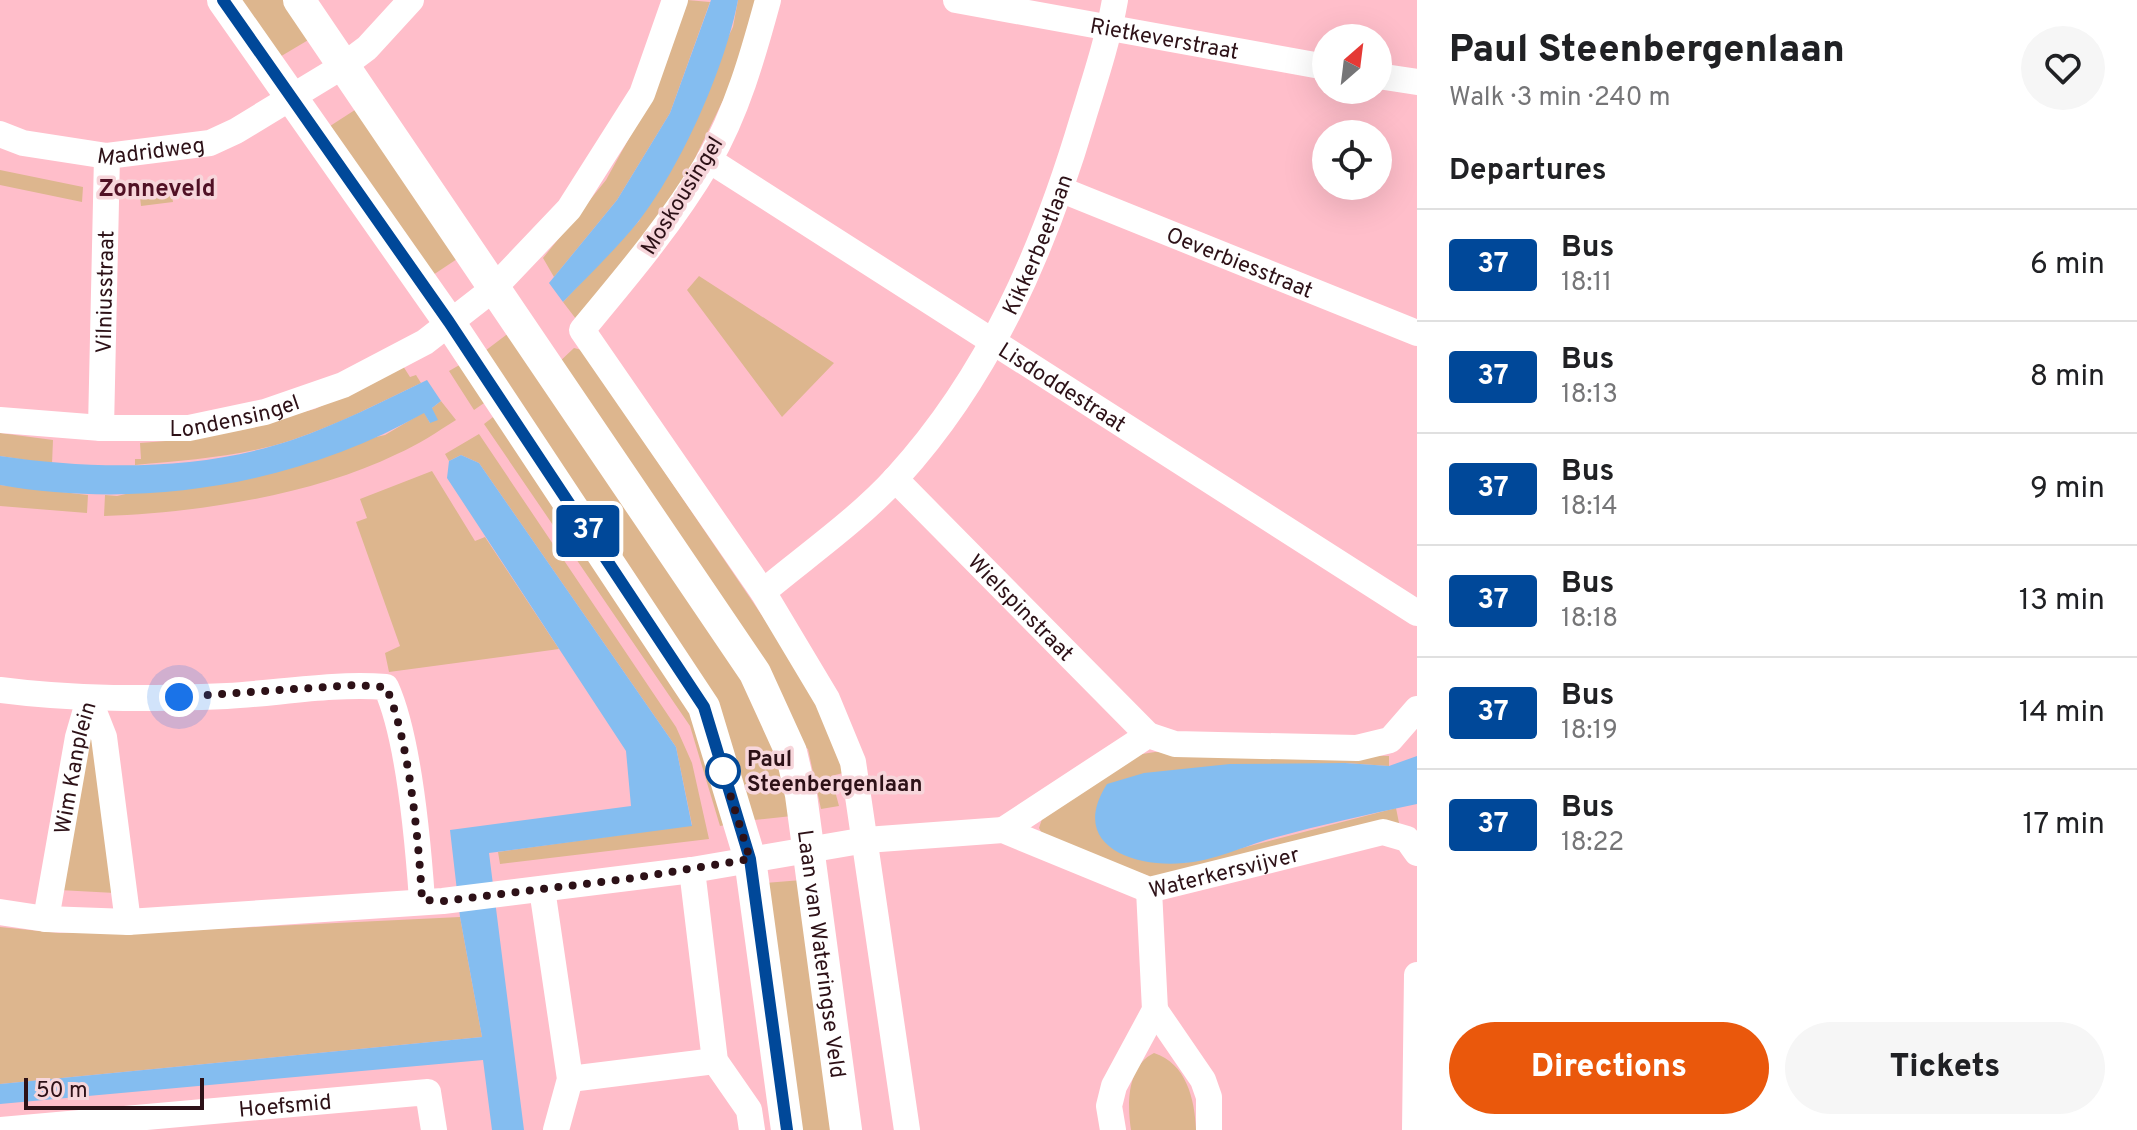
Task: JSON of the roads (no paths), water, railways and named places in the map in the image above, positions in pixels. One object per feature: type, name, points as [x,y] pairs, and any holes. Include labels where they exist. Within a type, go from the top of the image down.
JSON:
[{"type":"street","points":[[223,0],[449,322],[704,707],[750,859],[787,1130]]},
{"type":"street","name":"Laan van Wateringse Veld","points":[[299,0],[755,673],[791,752],[801,795],[846,1130]]},
{"type":"street","points":[[292,97],[367,48],[411,0]]},
{"type":"street","points":[[449,322],[493,289],[569,209],[605,157],[642,94],[675,0]]},
{"type":"street","name":"Moskousingel","points":[[763,592],[582,330],[654,244],[709,160],[747,75],[768,0]]},
{"type":"street","name":"Rietkeverstraat","points":[[956,0],[1312,64]]},
{"type":"street","name":"Kikkerbeetlaan","points":[[763,592],[895,479],[937,429],[994,343],[1062,190],[1110,28],[1115,0]]},
{"type":"street","points":[[1392,78],[1417,82]]},
{"type":"street","name":"Madridweg","points":[[0,134],[23,143],[107,156],[210,143],[292,97]]},
{"type":"street","name":"Vilniusstraat","points":[[101,428],[107,156]]},
{"type":"street","name":"Lisdoddestraat","points":[[709,160],[1417,613]]},
{"type":"street","name":"Oeverbiesstraat","points":[[1062,190],[1417,333]]},
{"type":"street","name":"Londensingel","points":[[0,420],[101,428],[189,428],[265,412],[343,385],[425,342],[449,322]]},
{"type":"street","name":"Wielspinstraat","points":[[895,479],[1148,735]]},
{"type":"street","points":[[763,592],[827,699],[853,762],[907,1130]]},
{"type":"street","points":[[0,690],[89,699],[229,696],[354,685],[386,687],[397,710],[419,859],[433,901]]},
{"type":"street","name":"Wim Kanplein","points":[[46,919],[78,737],[89,699]]},
{"type":"street","name":"Wim Kanplein","points":[[89,699],[104,737],[128,922]]},
{"type":"street","points":[[1148,735],[1175,744],[1357,748],[1390,740],[1417,709]]},
{"type":"street","name":"Waterkersvijver","points":[[1003,830],[1148,735]]},
{"type":"street","name":"Waterkersvijver","points":[[808,848],[866,840],[1003,830],[1149,890],[1383,832],[1412,846]]},
{"type":"street","points":[[0,912],[46,919],[128,922],[433,901],[692,870],[808,848]]},
{"type":"street","points":[[692,870],[715,1061],[749,1110],[752,1130]]},
{"type":"street","points":[[542,889],[570,1079],[556,1130]]},
{"type":"street","points":[[1113,1130],[1109,1106],[1114,1086],[1155,1010],[1149,890]]},
{"type":"street","points":[[1415,1130],[1417,975]]},
{"type":"street","points":[[1155,1010],[1203,1080],[1209,1097],[1209,1130]]},
{"type":"street","points":[[570,1079],[715,1061]]},
{"type":"street","name":"Hoefsmid","points":[[0,1130],[428,1092],[434,1130]]},
{"type":"water","points":[[711,0],[738,0],[723,56],[685,146],[638,222],[563,302],[549,283],[617,200],[670,113]]},
{"type":"water","points":[[427,380],[441,401],[432,408],[438,420],[430,423],[424,413],[375,438],[272,474],[164,492],[54,492],[0,485],[0,456],[110,465],[221,458],[309,434]]},
{"type":"water","points":[[461,455],[479,463],[676,747],[692,826],[489,853],[524,1130],[492,1130],[483,1060],[0,1104],[0,1084],[482,1037],[460,917],[450,830],[631,806],[626,751],[447,478],[449,461]]},
{"type":"water","points":[[1417,756],[1417,804],[1291,833],[1206,859],[1164,864],[1127,856],[1101,837],[1095,823],[1097,805],[1107,784],[1144,773],[1230,764],[1345,763],[1389,766]]},
{"type":"place","name":"Paul Steenbergenlaan","points":[[723,771]]},
{"type":"district","name":"Zonneveld","points":[[157,188]]}]
